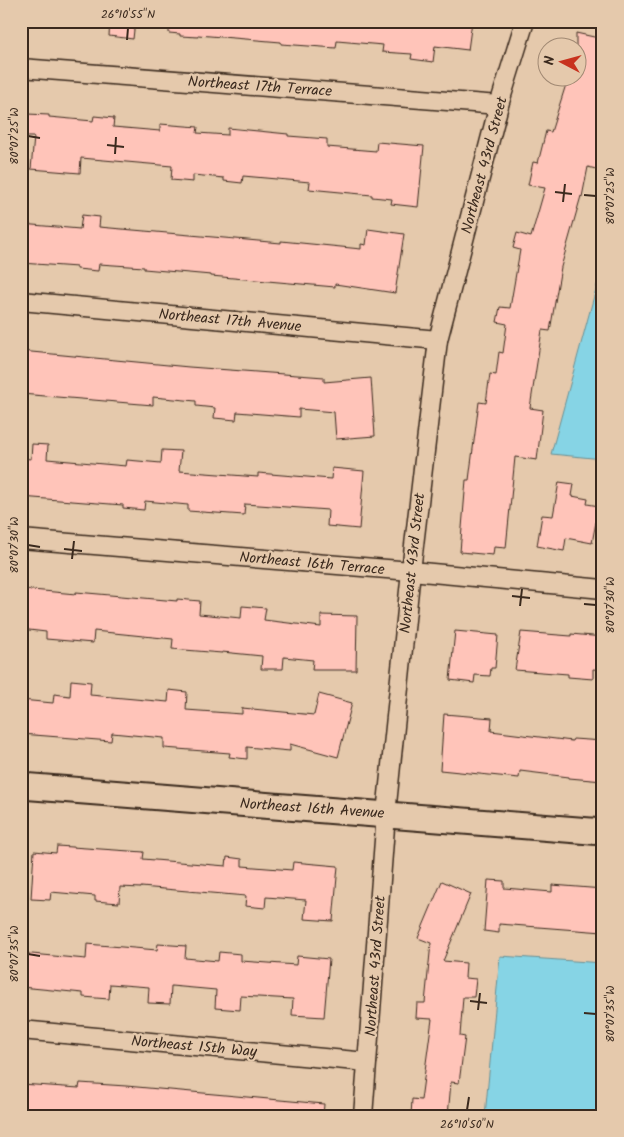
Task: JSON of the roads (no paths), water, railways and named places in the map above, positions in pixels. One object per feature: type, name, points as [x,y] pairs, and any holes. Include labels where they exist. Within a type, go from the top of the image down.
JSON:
[{"type":"street","name":"Northeast 43rd Street","points":[[363,1116],[386,814],[411,571],[438,340],[499,105],[525,21]]},
{"type":"street","name":"Northeast 17th Terrace","points":[[21,68],[499,105]]},
{"type":"street","name":"Northeast 17th Avenue","points":[[21,301],[438,340]]},
{"type":"street","name":"Northeast 16th Terrace","points":[[21,539],[603,588]]},
{"type":"street","name":"Northeast 16th Avenue","points":[[21,786],[603,832]]},
{"type":"street","name":"Northeast 15th Way","points":[[21,1030],[368,1062]]},
{"type":"water","points":[[603,263],[603,459],[551,454]]},
{"type":"water","points":[[500,956],[603,963],[603,1116],[485,1116]]}]
